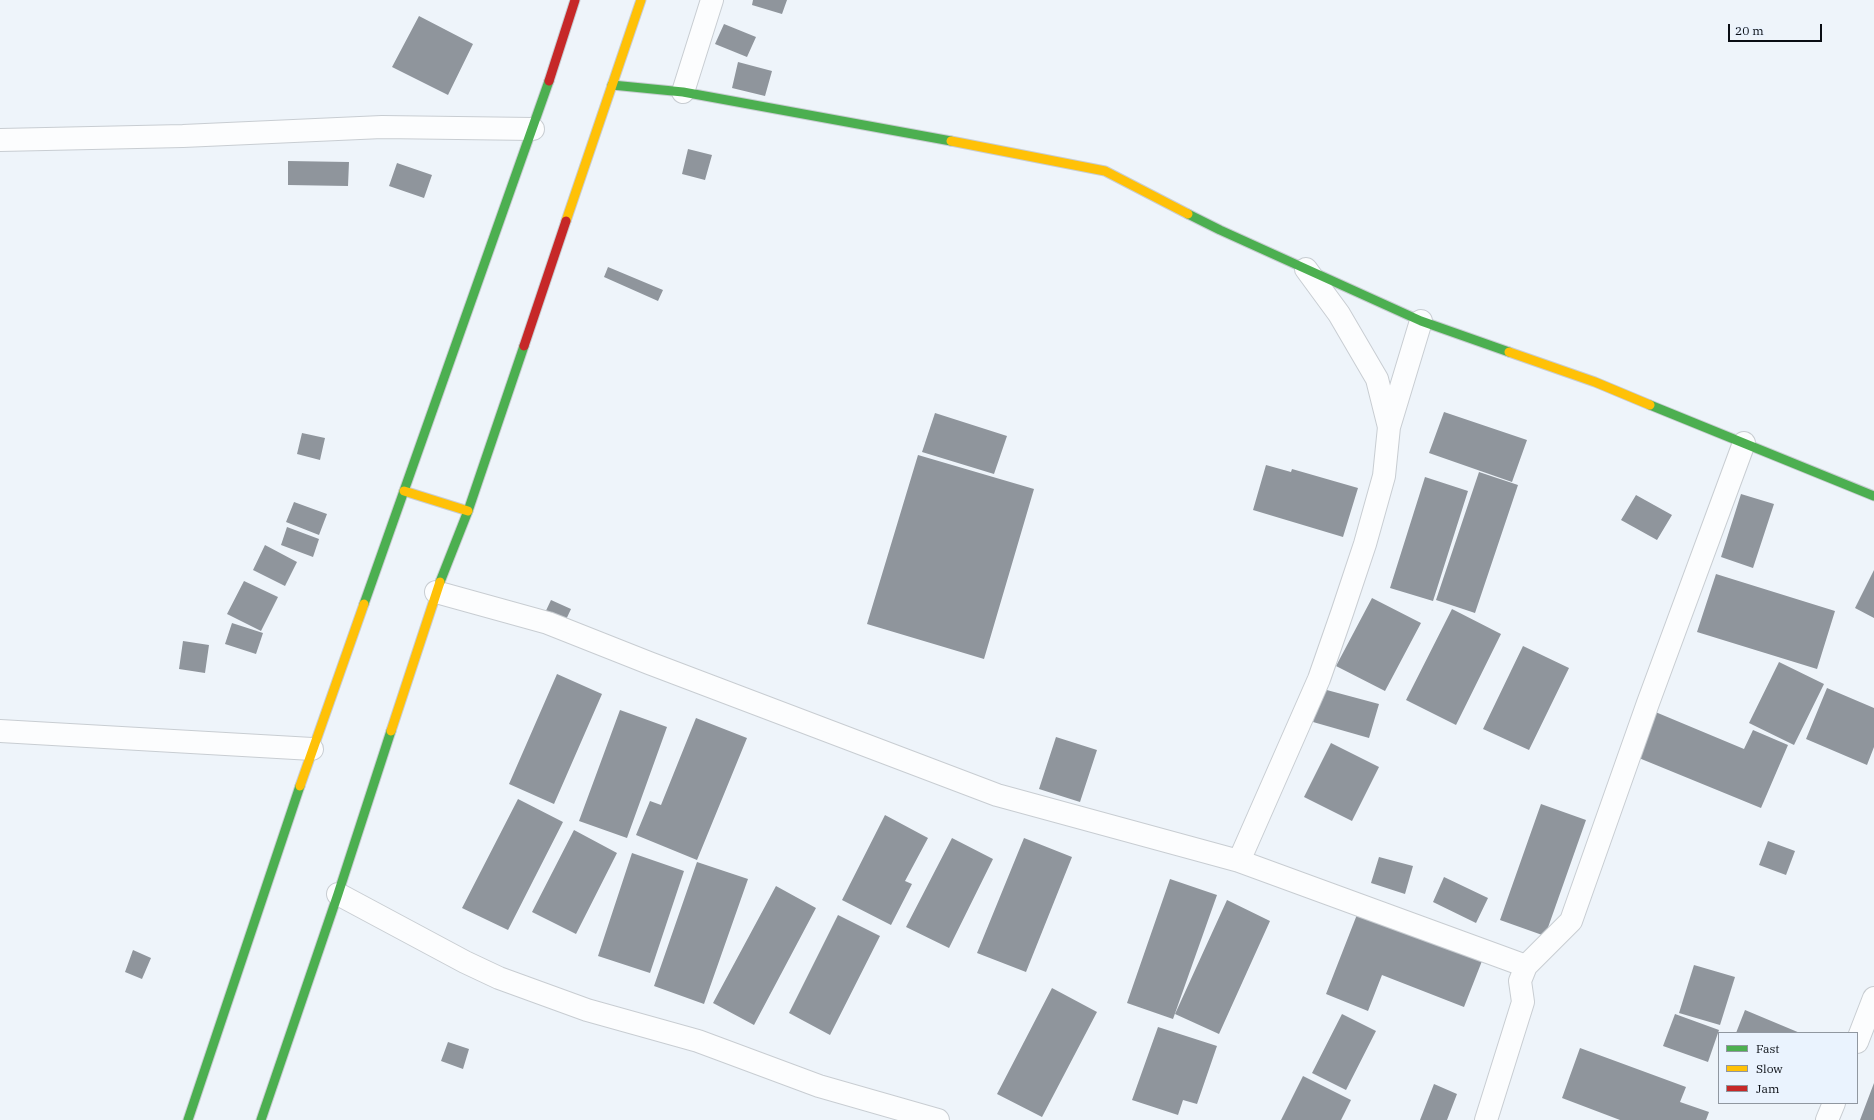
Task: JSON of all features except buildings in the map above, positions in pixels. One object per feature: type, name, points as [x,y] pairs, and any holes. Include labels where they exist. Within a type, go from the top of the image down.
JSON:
[{"type":"main road","points":[[188,1120],[312,749],[533,129],[576,0]]},
{"type":"main road","points":[[261,1120],[338,894],[436,592],[468,511],[641,0]]},
{"type":"main road","points":[[612,85],[683,92],[896,130],[1105,171],[1220,230],[1421,321],[1595,382],[1874,496]]},
{"type":"main road","points":[[404,491],[468,511]]},
{"type":"street","points":[[683,92],[712,0]]},
{"type":"street","points":[[0,140],[183,136],[382,127],[533,129]]},
{"type":"street","points":[[1306,269],[1339,314],[1377,380],[1389,427]]},
{"type":"street","points":[[1239,861],[1318,679],[1342,613],[1365,544],[1384,476],[1389,427],[1421,321]]},
{"type":"street","points":[[1486,1120],[1523,1002],[1520,981],[1526,966],[1572,921],[1648,703],[1744,444]]},
{"type":"street","points":[[436,592],[548,623],[649,663],[997,795],[1239,861],[1526,966]]},
{"type":"street","points":[[0,731],[312,749]]},
{"type":"street","points":[[338,894],[465,962],[499,978],[587,1010],[698,1041],[819,1086],[938,1120]]},
{"type":"street","points":[[1858,1039],[1874,998]]},
{"type":"street","points":[[1827,1120],[1834,1104]]},
{"type":"traffic: fast","points":[[364,604],[549,81]]},
{"type":"traffic: fast","points":[[612,85],[683,92],[951,141]]},
{"type":"traffic: fast","points":[[1188,214],[1421,321],[1509,352]]},
{"type":"traffic: fast","points":[[440,582],[468,511],[524,346]]},
{"type":"traffic: fast","points":[[1650,405],[1874,496]]},
{"type":"traffic: fast","points":[[261,1120],[338,894],[391,731]]},
{"type":"traffic: fast","points":[[188,1120],[300,786]]},
{"type":"traffic: slow","points":[[566,221],[641,0]]},
{"type":"traffic: slow","points":[[951,141],[1105,171],[1188,214]]},
{"type":"traffic: slow","points":[[1509,352],[1595,382],[1650,405]]},
{"type":"traffic: slow","points":[[404,491],[468,511]]},
{"type":"traffic: slow","points":[[391,731],[440,582]]},
{"type":"traffic: slow","points":[[300,786],[364,604]]},
{"type":"traffic: jam","points":[[549,81],[575,0]]},
{"type":"traffic: jam","points":[[524,346],[566,221]]}]
